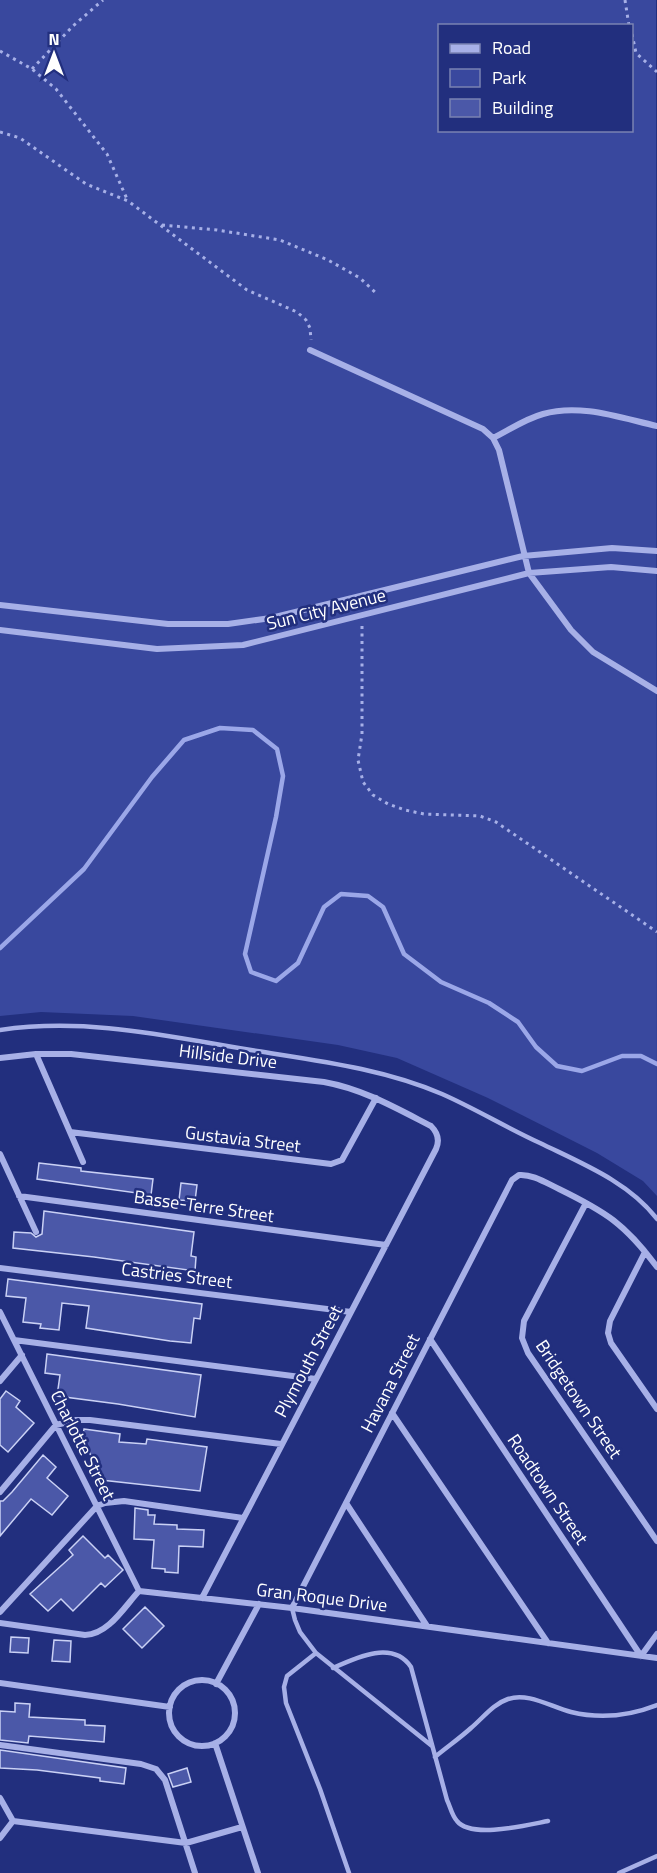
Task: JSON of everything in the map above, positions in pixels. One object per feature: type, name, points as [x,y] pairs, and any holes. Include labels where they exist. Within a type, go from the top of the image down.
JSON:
[{"type":"street","points":[[310,350],[483,429],[493,438],[504,465],[529,573],[571,630],[593,652],[657,691]]},
{"type":"street","points":[[493,438],[528,419],[560,411],[600,413],[657,426]]},
{"type":"street","name":"Sun City Avenue","points":[[0,605],[168,624],[228,624],[271,618],[486,563],[524,556],[612,548],[657,551]]},
{"type":"street","name":"Sun City Avenue","points":[[0,630],[157,649],[243,645],[529,573],[611,567],[657,571]]},
{"type":"street","points":[[36,1054],[83,1162]]},
{"type":"street","name":"Hillside Drive","points":[[0,1058],[36,1054],[70,1054],[324,1082],[376,1098],[431,1126],[438,1137]]},
{"type":"street","name":"Gustavia Street","points":[[70,1132],[331,1164],[342,1160],[376,1098]]},
{"type":"street","name":"Plymouth Street","points":[[202,1598],[436,1149],[438,1137]]},
{"type":"street","points":[[0,1154],[36,1232]]},
{"type":"street","name":"Havana Street","points":[[292,1608],[508,1185],[519,1175],[535,1177],[586,1203]]},
{"type":"street","name":"Basse-Terre Street","points":[[19,1196],[386,1245]]},
{"type":"street","points":[[586,1203],[618,1222],[657,1267]]},
{"type":"street","name":"Bridgetown Street","points":[[586,1203],[524,1321],[522,1338],[528,1353],[657,1541]]},
{"type":"street","points":[[645,1252],[610,1321],[608,1333],[611,1343],[657,1409]]},
{"type":"street","name":"Castries Street","points":[[0,1268],[351,1312]]},
{"type":"street","name":"Charlotte Street","points":[[0,1312],[139,1591]]},
{"type":"street","name":"Roadtown Street","points":[[430,1338],[640,1656]]},
{"type":"street","points":[[14,1340],[316,1379]]},
{"type":"street","points":[[0,1381],[21,1356]]},
{"type":"street","points":[[392,1413],[548,1643]]},
{"type":"street","points":[[0,1492],[56,1425],[76,1420],[282,1444]]},
{"type":"street","points":[[0,1612],[97,1506],[124,1501],[243,1518]]},
{"type":"street","points":[[346,1503],[427,1626]]},
{"type":"street","points":[[0,1623],[85,1635],[95,1634],[104,1628],[139,1591]]},
{"type":"street","name":"Gran Roque Drive","points":[[139,1591],[292,1608],[657,1658]]},
{"type":"street","points":[[216,1684],[259,1604]]},
{"type":"street","points":[[640,1656],[657,1634]]},
{"type":"street","points":[[204,1680],[216,1684],[228,1693],[235,1706],[232,1728],[227,1735],[215,1743],[194,1745],[182,1739],[170,1721],[170,1707],[175,1695],[190,1683],[204,1680]]},
{"type":"street","points":[[0,1683],[170,1707]]},
{"type":"street","points":[[215,1743],[258,1873]]},
{"type":"street","points":[[0,1745],[141,1764],[156,1769],[165,1780],[195,1873]]},
{"type":"street","points":[[0,1798],[13,1821]]},
{"type":"street","points":[[13,1821],[186,1843],[242,1827]]},
{"type":"street","points":[[0,1838],[13,1821]]},
{"type":"lane","points":[[0,1030],[27,1026],[122,1028],[328,1062],[387,1075],[442,1094],[588,1167],[630,1192],[657,1219]]},
{"type":"lane","points":[[292,1608],[294,1620],[300,1632],[316,1653],[432,1746]]},
{"type":"lane","points":[[333,1668],[347,1661],[380,1652],[396,1653],[405,1658],[411,1667],[447,1800],[456,1821],[465,1827],[501,1829],[548,1821]]},
{"type":"lane","points":[[316,1653],[287,1676],[284,1687],[286,1703],[320,1789],[349,1873]]},
{"type":"lane","points":[[435,1757],[487,1713],[509,1699],[525,1697],[569,1712],[592,1716],[612,1716],[642,1711],[657,1705]]},
{"type":"lane","points":[[619,1873],[657,1856]]},
{"type":"path","points":[[32,69],[102,0]]},
{"type":"path","points":[[625,0],[629,24]]},
{"type":"path","points":[[633,39],[636,53],[657,72]]},
{"type":"path","points":[[0,51],[32,69],[56,89],[106,154],[128,201]]},
{"type":"path","points":[[0,132],[21,138],[86,184],[128,201],[247,290],[297,312],[306,320],[310,328],[310,350]]},
{"type":"path","points":[[160,224],[280,240],[328,260],[360,278],[377,294]]},
{"type":"path","points":[[362,615],[362,734],[358,760],[363,782],[373,795],[405,810],[424,814],[480,816],[496,822],[657,932]]},
{"type":"green space","points":[[0,0],[656,0],[657,1196],[643,1181],[597,1153],[488,1098],[397,1058],[338,1045],[133,1016],[41,1012],[0,1016]]},
{"type":"building","points":[[39,1163],[81,1168],[81,1171],[153,1179],[151,1195],[37,1179]]},
{"type":"building","points":[[181,1183],[197,1185],[195,1201],[179,1200]]},
{"type":"building","points":[[44,1211],[194,1232],[191,1256],[196,1257],[195,1271],[13,1248],[14,1232],[31,1233],[36,1237],[42,1234]]},
{"type":"building","points":[[8,1279],[202,1304],[200,1319],[194,1318],[191,1343],[170,1341],[86,1328],[89,1306],[62,1303],[59,1330],[40,1328],[41,1324],[23,1322],[26,1298],[6,1296]]},
{"type":"building","points":[[47,1354],[201,1375],[195,1417],[57,1396],[60,1375],[45,1373]]},
{"type":"building","points":[[6,1391],[20,1401],[16,1407],[34,1423],[8,1452],[0,1445],[0,1399]]},
{"type":"building","points":[[84,1429],[120,1434],[119,1442],[146,1444],[147,1439],[207,1447],[200,1491],[101,1480],[88,1449],[81,1448]]},
{"type":"building","points":[[43,1455],[56,1467],[47,1478],[68,1496],[52,1515],[31,1499],[0,1536],[0,1501],[12,1492]]},
{"type":"building","points":[[135,1508],[148,1510],[148,1515],[155,1515],[154,1524],[177,1525],[177,1529],[204,1530],[203,1547],[179,1546],[178,1573],[152,1568],[154,1540],[134,1539]]},
{"type":"building","points":[[83,1536],[105,1558],[108,1555],[123,1570],[105,1587],[101,1583],[73,1611],[61,1599],[48,1611],[30,1594],[73,1555],[69,1550]]},
{"type":"building","points":[[145,1607],[164,1626],[142,1648],[123,1629]]},
{"type":"building","points":[[11,1637],[29,1638],[28,1653],[10,1652]]},
{"type":"building","points":[[54,1640],[71,1641],[70,1662],[52,1661]]},
{"type":"building","points":[[15,1703],[30,1704],[29,1717],[85,1720],[85,1725],[105,1726],[104,1742],[29,1736],[28,1743],[0,1740],[0,1711],[15,1712]]},
{"type":"building","points":[[0,1750],[126,1768],[124,1784],[100,1781],[100,1778],[0,1768]]},
{"type":"building","points":[[187,1768],[191,1782],[173,1787],[168,1774]]},
{"type":"waterway","points":[[0,948],[84,869],[152,777],[184,740],[220,728],[253,730],[277,749],[283,776],[245,954],[251,972],[276,981],[298,963],[324,907],[341,894],[368,896],[383,907],[404,954],[441,982],[489,1003],[518,1022],[536,1047],[557,1066],[582,1071],[622,1056],[641,1056],[657,1064]]}]
